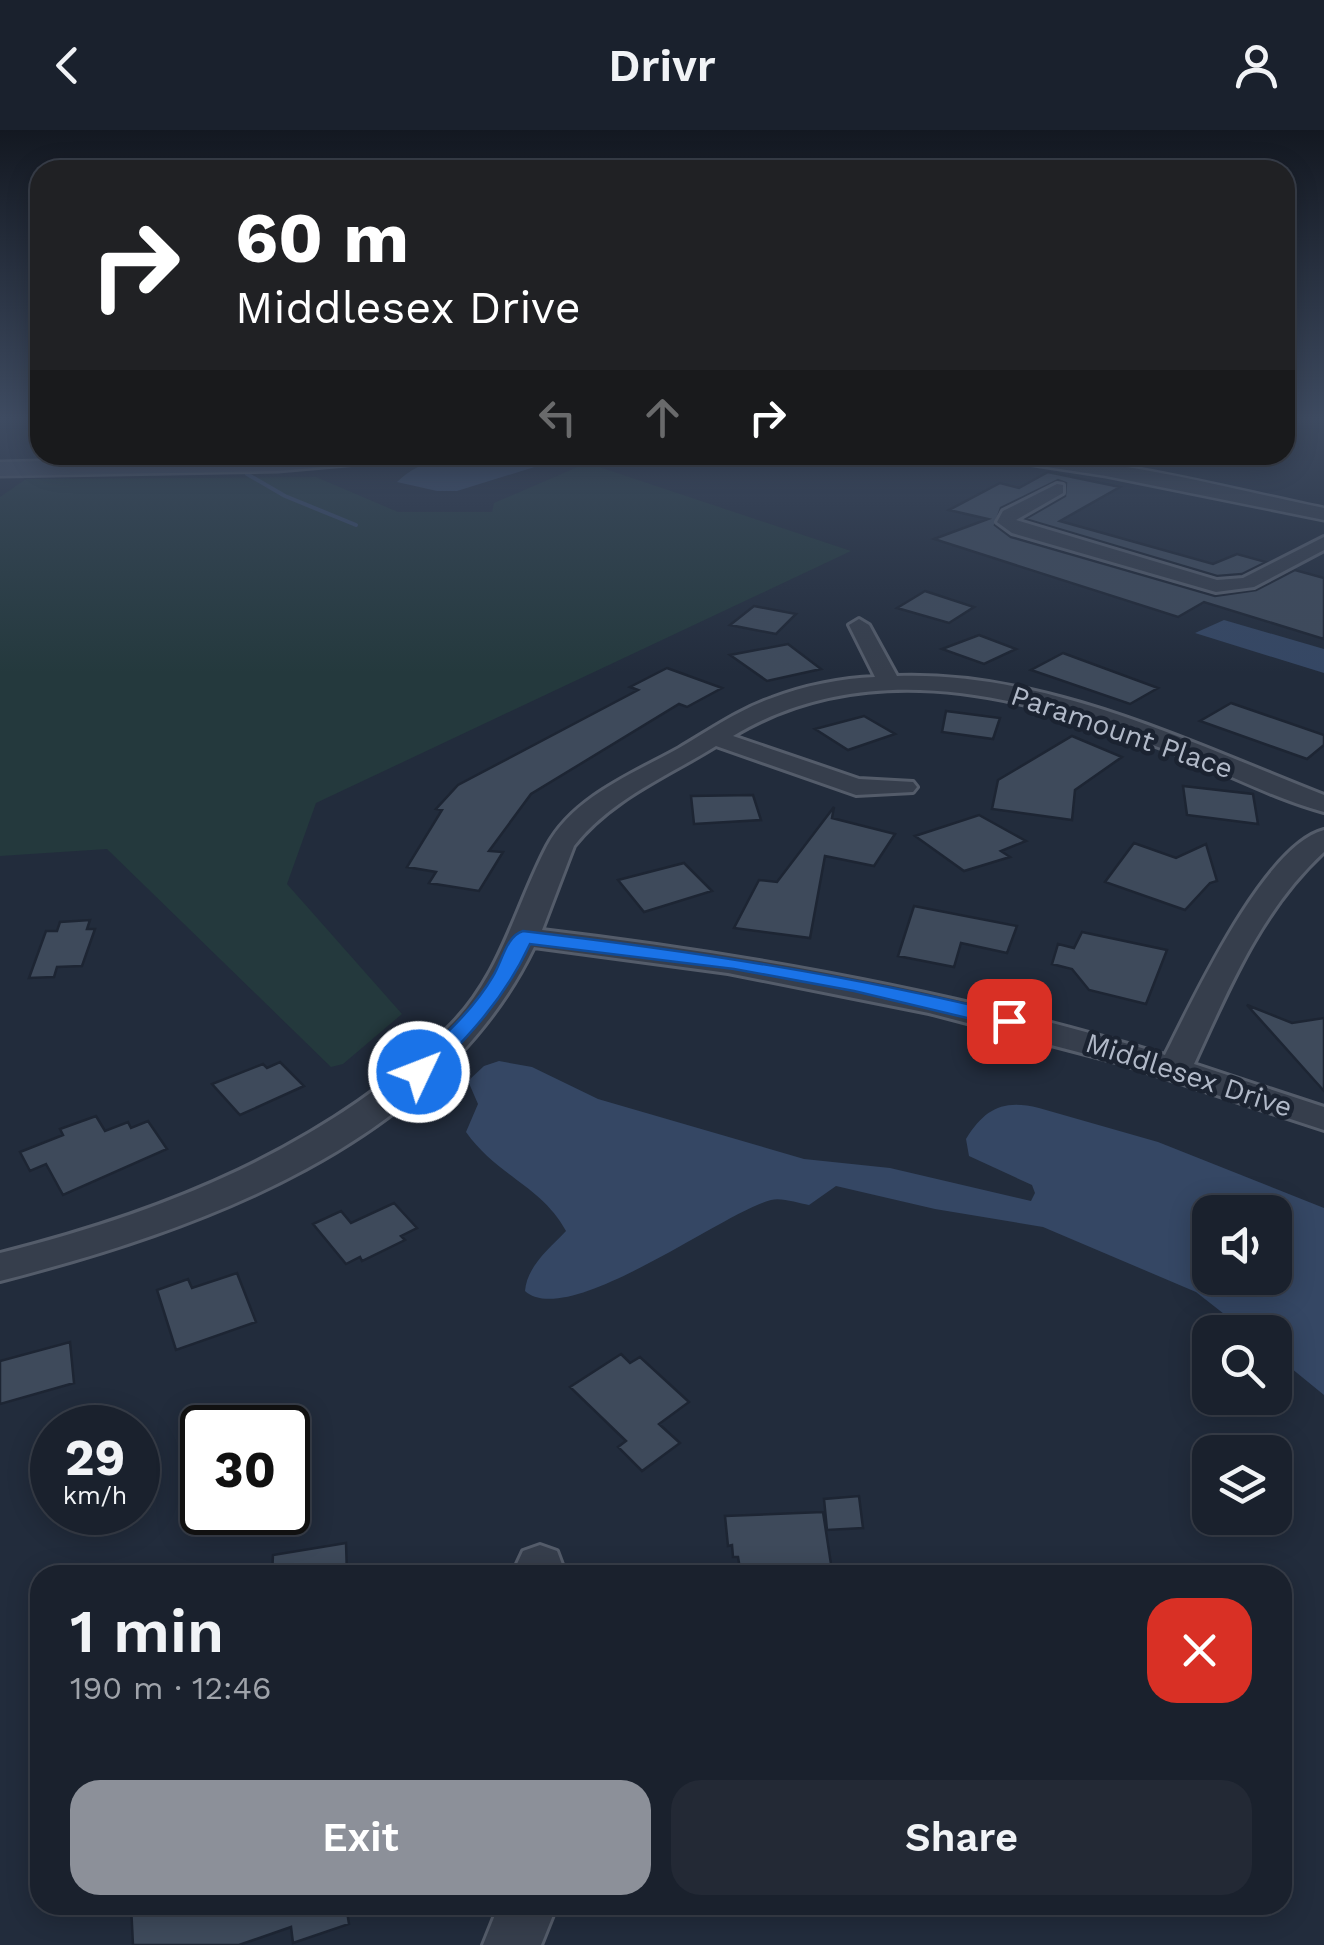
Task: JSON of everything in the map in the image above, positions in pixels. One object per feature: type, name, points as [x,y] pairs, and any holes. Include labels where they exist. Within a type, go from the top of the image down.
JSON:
[{"type":"street","points":[[1029,504],[1009,515],[1006,522],[1051,539],[1216,586],[1242,585],[1324,543]]},
{"type":"street","points":[[1273,504],[1324,514]]},
{"type":"street","points":[[1296,559],[1324,566]]},
{"type":"street","points":[[859,625],[889,682]]},
{"type":"street","name":"Paramount Place","points":[[0,1267],[162,1218],[232,1189],[352,1123],[430,1063],[474,1018],[503,978],[572,828],[612,796],[786,700],[835,688],[889,682],[988,688],[1055,703],[1324,804]]},
{"type":"street","points":[[714,737],[856,787],[904,787]]},
{"type":"street","points":[[1176,1068],[1233,948],[1253,916],[1282,878],[1324,838]]},
{"type":"street","name":"Middlesex Drive","points":[[523,937],[734,963],[854,984],[1041,1029],[1176,1068],[1324,1119]]},
{"type":"street","points":[[512,1945],[524,1915]]},
{"type":"green space","points":[[0,504],[379,504],[398,512],[492,512],[494,504],[709,504],[851,551],[316,803],[287,884],[402,1014],[343,1064],[331,1067],[107,849],[0,856]]},
{"type":"water","points":[[1224,620],[1324,649],[1324,673],[1195,633]]},
{"type":"water","points":[[499,1061],[532,1067],[598,1099],[804,1159],[890,1168],[1031,1201],[1035,1193],[1032,1185],[969,1156],[966,1139],[980,1120],[996,1108],[1027,1105],[1158,1142],[1291,1195],[1192,1195],[1192,1290],[1043,1227],[935,1209],[836,1186],[809,1205],[775,1199],[748,1209],[609,1283],[575,1295],[546,1299],[525,1291],[527,1282],[535,1266],[566,1231],[545,1203],[491,1160],[466,1132],[478,1104],[468,1081],[484,1066]]},
{"type":"water","points":[[1292,1195],[1324,1208],[1324,1395],[1292,1369],[1292,1315],[1225,1315],[1200,1295],[1292,1295]]},
{"type":"building","points":[[961,504],[1010,504],[1001,508],[995,525],[1011,537],[1215,596],[1256,590],[1295,570],[1324,578],[1324,639],[1204,602],[1178,617],[934,539],[988,519],[949,510]]},
{"type":"building","points":[[1052,504],[1091,504],[1060,521],[1213,564],[1237,554],[1266,562],[1242,574],[1217,576],[1025,519]]},
{"type":"building","points":[[925,591],[974,607],[949,623],[897,608]]},
{"type":"building","points":[[754,606],[796,614],[776,634],[730,625]]},
{"type":"building","points":[[979,635],[1016,649],[984,664],[942,649]]},
{"type":"building","points":[[788,644],[821,669],[767,681],[730,655]]},
{"type":"building","points":[[1063,653],[1158,688],[1130,704],[1031,670]]},
{"type":"building","points":[[667,668],[722,688],[687,707],[679,704],[531,794],[489,851],[503,852],[479,891],[429,883],[436,872],[407,867],[442,810],[436,809],[458,785],[638,690],[630,687]]},
{"type":"building","points":[[1231,703],[1324,735],[1324,745],[1307,759],[1200,721]]},
{"type":"building","points":[[946,711],[1000,718],[993,739],[942,732]]},
{"type":"building","points":[[864,716],[895,734],[848,750],[815,729]]},
{"type":"building","points":[[1072,736],[1122,757],[1075,790],[1072,820],[992,809],[998,780]]},
{"type":"building","points":[[1183,786],[1253,794],[1258,824],[1187,815]]},
{"type":"building","points":[[753,795],[761,820],[694,824],[691,796]]},
{"type":"building","points":[[834,807],[832,818],[895,834],[874,866],[825,856],[810,938],[734,928],[759,880],[777,882]]},
{"type":"building","points":[[979,815],[1026,841],[1001,851],[1010,857],[964,871],[915,836]]},
{"type":"building","points":[[1134,843],[1176,858],[1206,844],[1217,881],[1210,883],[1185,910],[1105,882]]},
{"type":"building","points":[[684,863],[712,891],[644,912],[618,880]]},
{"type":"building","points":[[914,906],[1017,926],[1007,953],[961,943],[954,967],[898,956]]},
{"type":"building","points":[[90,920],[87,929],[95,929],[82,966],[57,967],[54,977],[29,978],[46,931],[57,931],[60,922]]},
{"type":"building","points":[[1082,932],[1167,950],[1146,1004],[1089,990],[1072,969],[1052,964],[1058,944],[1074,948]]},
{"type":"building","points":[[1247,1005],[1292,1023],[1324,1018],[1324,1091]]},
{"type":"building","points":[[280,1062],[304,1086],[240,1115],[212,1084],[263,1064],[267,1068]]},
{"type":"building","points":[[96,1116],[105,1131],[128,1122],[131,1128],[148,1121],[167,1149],[63,1195],[46,1164],[30,1171],[20,1152],[63,1135],[60,1129]]},
{"type":"building","points":[[394,1203],[417,1228],[401,1236],[405,1240],[362,1261],[360,1257],[346,1264],[313,1224],[341,1211],[351,1223]]},
{"type":"building","points":[[237,1273],[256,1322],[176,1350],[157,1290],[188,1279],[192,1288]]},
{"type":"building","points":[[70,1342],[74,1383],[0,1404],[0,1361]]},
{"type":"building","points":[[621,1354],[630,1363],[640,1357],[689,1402],[659,1424],[680,1443],[642,1471],[618,1447],[626,1441],[570,1387]]},
{"type":"building","points":[[859,1496],[863,1528],[827,1530],[824,1499]]},
{"type":"building","points":[[823,1512],[831,1564],[739,1565],[738,1557],[733,1557],[732,1545],[728,1546],[725,1516]]},
{"type":"building","points":[[346,1543],[347,1565],[272,1565],[273,1555]]},
{"type":"building","points":[[132,1915],[348,1915],[349,1924],[293,1943],[291,1927],[239,1945],[133,1945]]},
{"type":"waterway","points":[[304,504],[356,525]]},
{"type":"route","points":[[419,1072],[474,1018],[503,978],[523,937],[734,963],[854,984],[1009,1021]]}]
